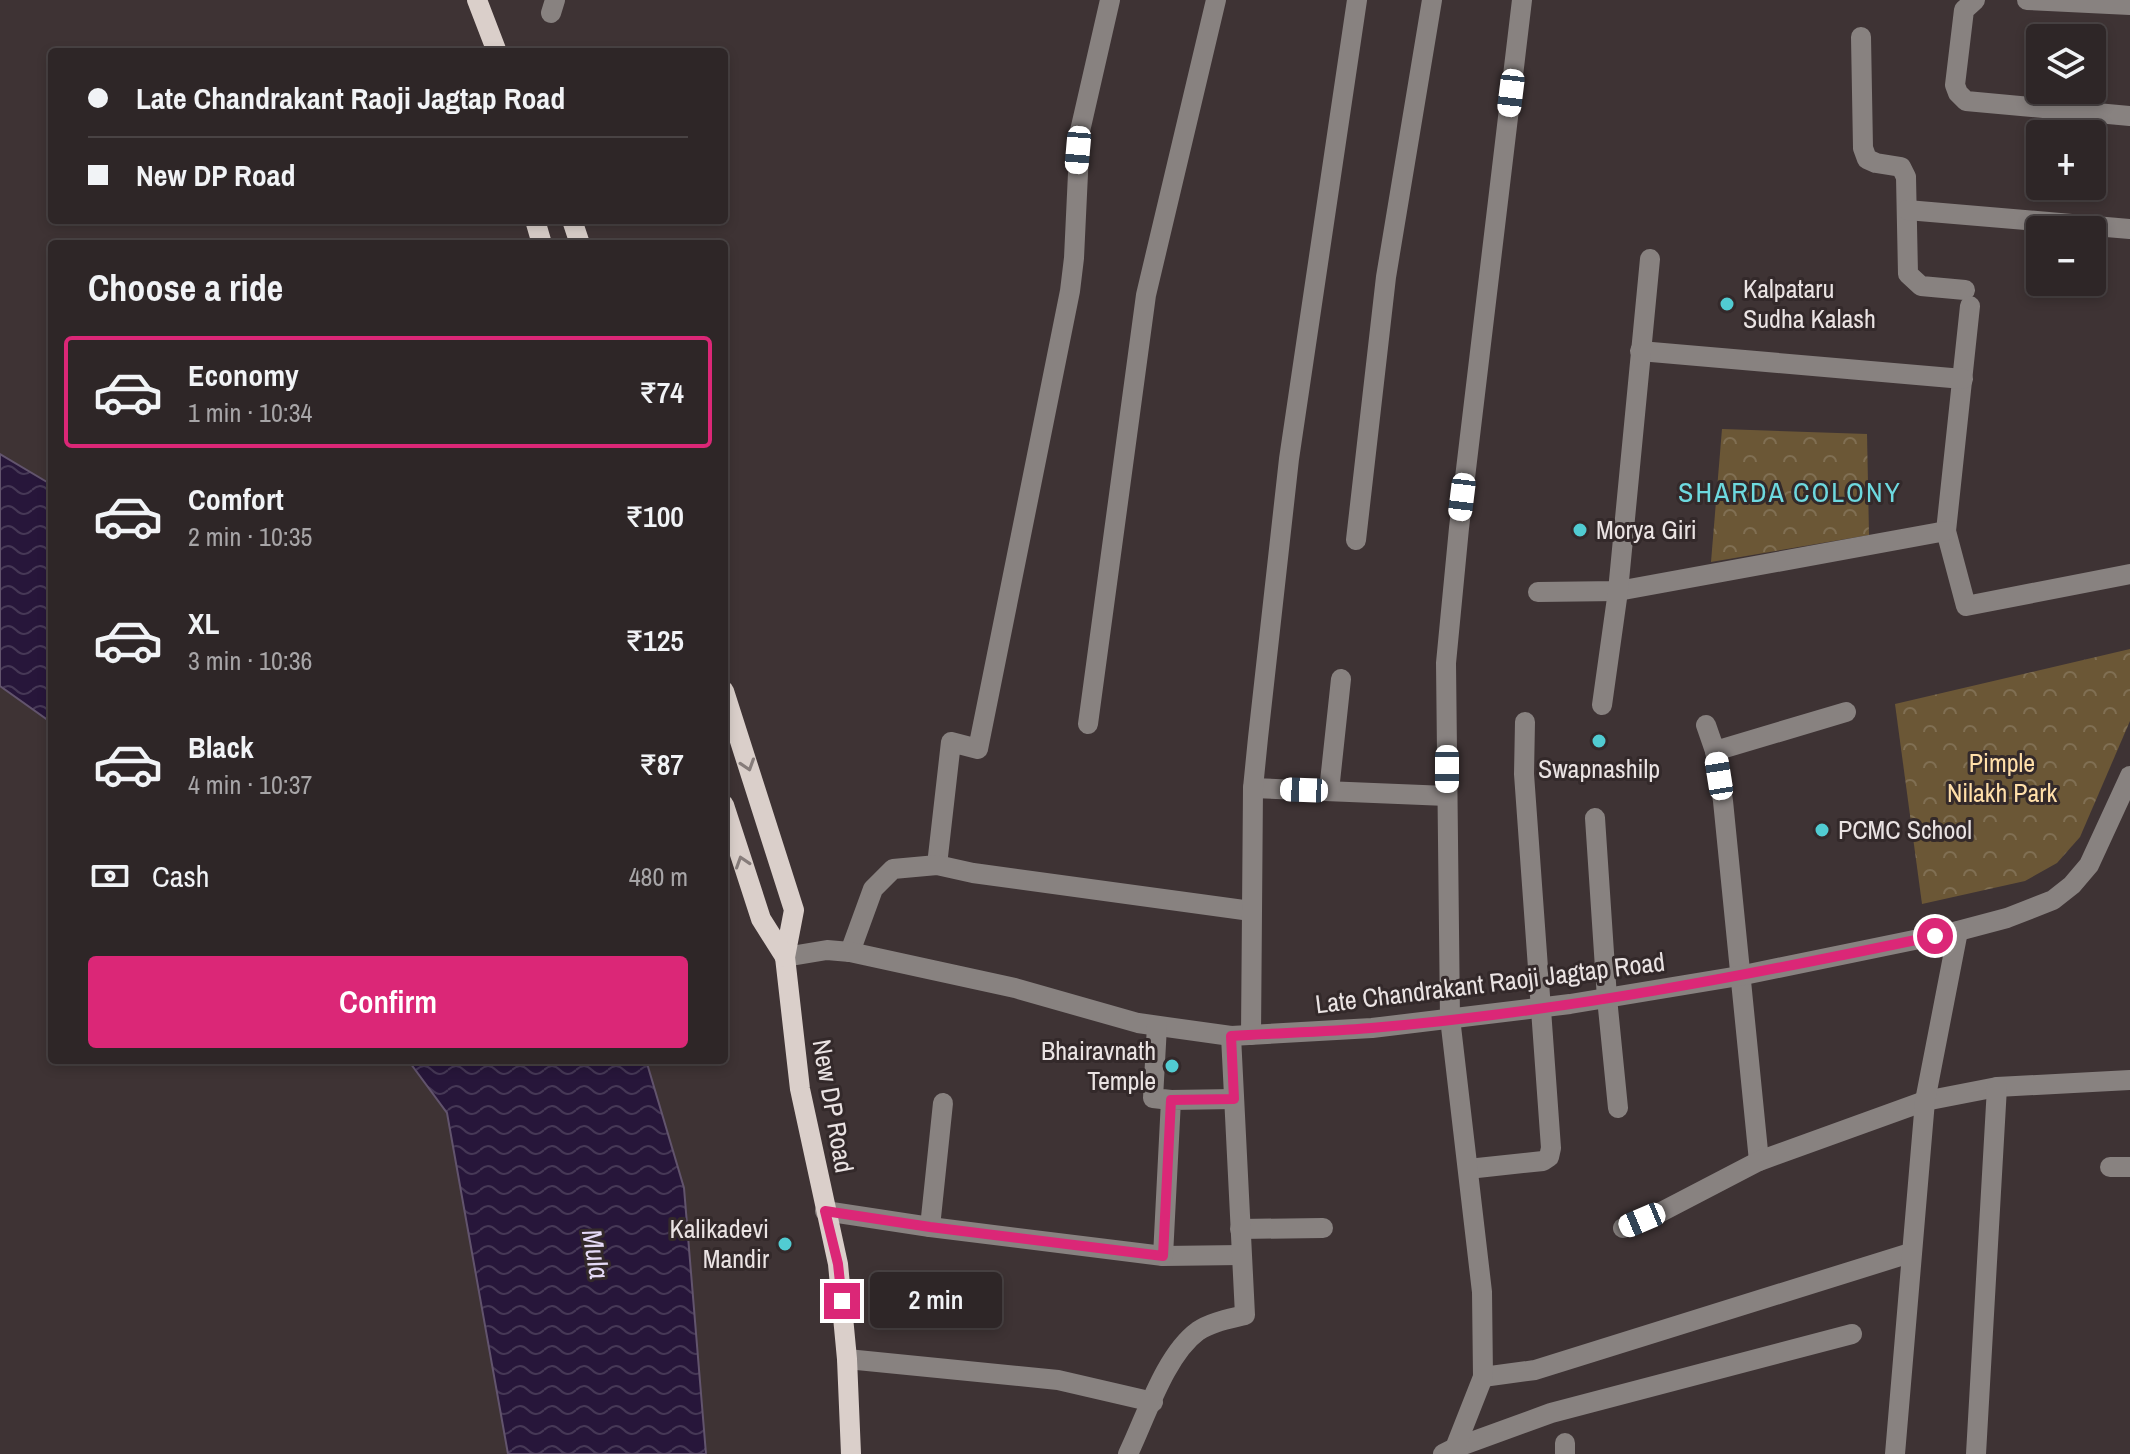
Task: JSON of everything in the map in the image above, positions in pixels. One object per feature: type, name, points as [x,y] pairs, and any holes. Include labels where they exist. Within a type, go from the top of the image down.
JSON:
[{"type":"main road","points":[[477,0],[495,48]]},
{"type":"main road","name":"New DP Road","points":[[728,704],[794,910],[785,957],[800,1089],[838,1264],[847,1359],[851,1454]]},
{"type":"main road","name":"New DP Road","points":[[728,817],[761,919],[785,957]]},
{"type":"street","points":[[937,865],[951,742],[978,749],[1074,258],[1080,131],[1110,0]]},
{"type":"street","points":[[1088,724],[1146,295],[1216,0]]},
{"type":"street","points":[[1128,1454],[1173,1357],[1199,1331],[1222,1320],[1245,1315],[1234,1099],[1251,911],[1253,788],[1289,459],[1357,0]]},
{"type":"street","points":[[1356,540],[1386,277],[1432,0]]},
{"type":"street","points":[[1449,1451],[1483,1377],[1482,1292],[1450,1018],[1446,663],[1459,528],[1522,0]]},
{"type":"street","points":[[1975,0],[1964,10],[1955,85],[1966,101],[2130,116]]},
{"type":"street","points":[[2027,0],[2130,5]]},
{"type":"street","points":[[1861,37],[1863,148],[1867,159],[1901,167],[1906,177],[1908,274],[1921,286],[1968,298],[1963,379],[1946,531],[1966,606],[2130,574]]},
{"type":"street","points":[[1907,210],[2130,229]]},
{"type":"street","points":[[1602,705],[1618,591],[1650,259]]},
{"type":"street","points":[[1640,351],[1963,379]]},
{"type":"street","points":[[1538,592],[1618,591],[1946,531]]},
{"type":"street","points":[[1329,791],[1341,679]]},
{"type":"street","points":[[1715,751],[1846,712]]},
{"type":"street","points":[[1468,1169],[1543,1161],[1549,1157],[1551,1148],[1524,774],[1525,722]]},
{"type":"street","points":[[1706,725],[1715,751],[1723,801],[1759,1161]]},
{"type":"street","name":"Late Chandrakant Raoji Jagtap Road","points":[[785,957],[827,950],[850,952],[1015,988],[1138,1023],[1241,1035],[1372,1028],[1541,1008],[1739,976],[1958,931],[2007,918],[2053,900],[2072,885],[2089,865],[2125,798],[2130,776]]},
{"type":"street","points":[[1253,788],[1447,796]]},
{"type":"street","points":[[1595,818],[1618,1108]]},
{"type":"street","points":[[850,952],[873,889],[893,869],[937,865],[973,873],[1251,911]]},
{"type":"street","points":[[1895,1454],[1925,1101],[1958,931]]},
{"type":"street","points":[[1157,1026],[1153,1098],[1234,1099]]},
{"type":"street","points":[[1623,1228],[1661,1212],[1759,1161],[1925,1101],[1997,1087],[2130,1080]]},
{"type":"street","points":[[1976,1454],[1997,1087]]},
{"type":"street","points":[[1163,1256],[1171,1100]]},
{"type":"street","points":[[930,1227],[943,1103]]},
{"type":"street","points":[[825,1211],[1163,1256],[1241,1255]]},
{"type":"street","points":[[1240,1229],[1323,1228]]},
{"type":"street","points":[[1483,1377],[1535,1370],[1910,1253]]},
{"type":"street","points":[[1449,1451],[1551,1413],[1852,1334]]},
{"type":"street","points":[[847,1359],[1058,1380],[1153,1402]]},
{"type":"green space","points":[[1722,429],[1867,434],[1869,535],[1711,562]]},
{"type":"green space","name":"Pimple Nilakh Park","points":[[2130,649],[2130,721],[2080,837],[2057,863],[2025,881],[1922,904],[1895,704]]},
{"type":"water","points":[[0,454],[48,483],[48,720],[0,686]]},
{"type":"water","name":"Mula","points":[[411,1064],[647,1064],[684,1188],[706,1454],[508,1454],[447,1113]]},
{"type":"place","name":"Kalpataru Sudha Kalash","points":[[1727,304]]},
{"type":"place","name":"Morya Giri","points":[[1580,530]]},
{"type":"place","name":"Swapnashilp","points":[[1599,741]]},
{"type":"place","name":"PCMC School","points":[[1822,830]]},
{"type":"place","name":"Bhairavnath Temple","points":[[1172,1066]]},
{"type":"place","name":"Kalikadevi Mandir","points":[[785,1244]]},
{"type":"district","name":"SHARDA COLONY","points":[[1790,492]]},
{"type":"route","points":[[842,1301],[838,1264],[825,1211],[1163,1256],[1171,1100],[1234,1099],[1231,1036],[1372,1028],[1570,1004],[1739,976],[1935,936]]}]
